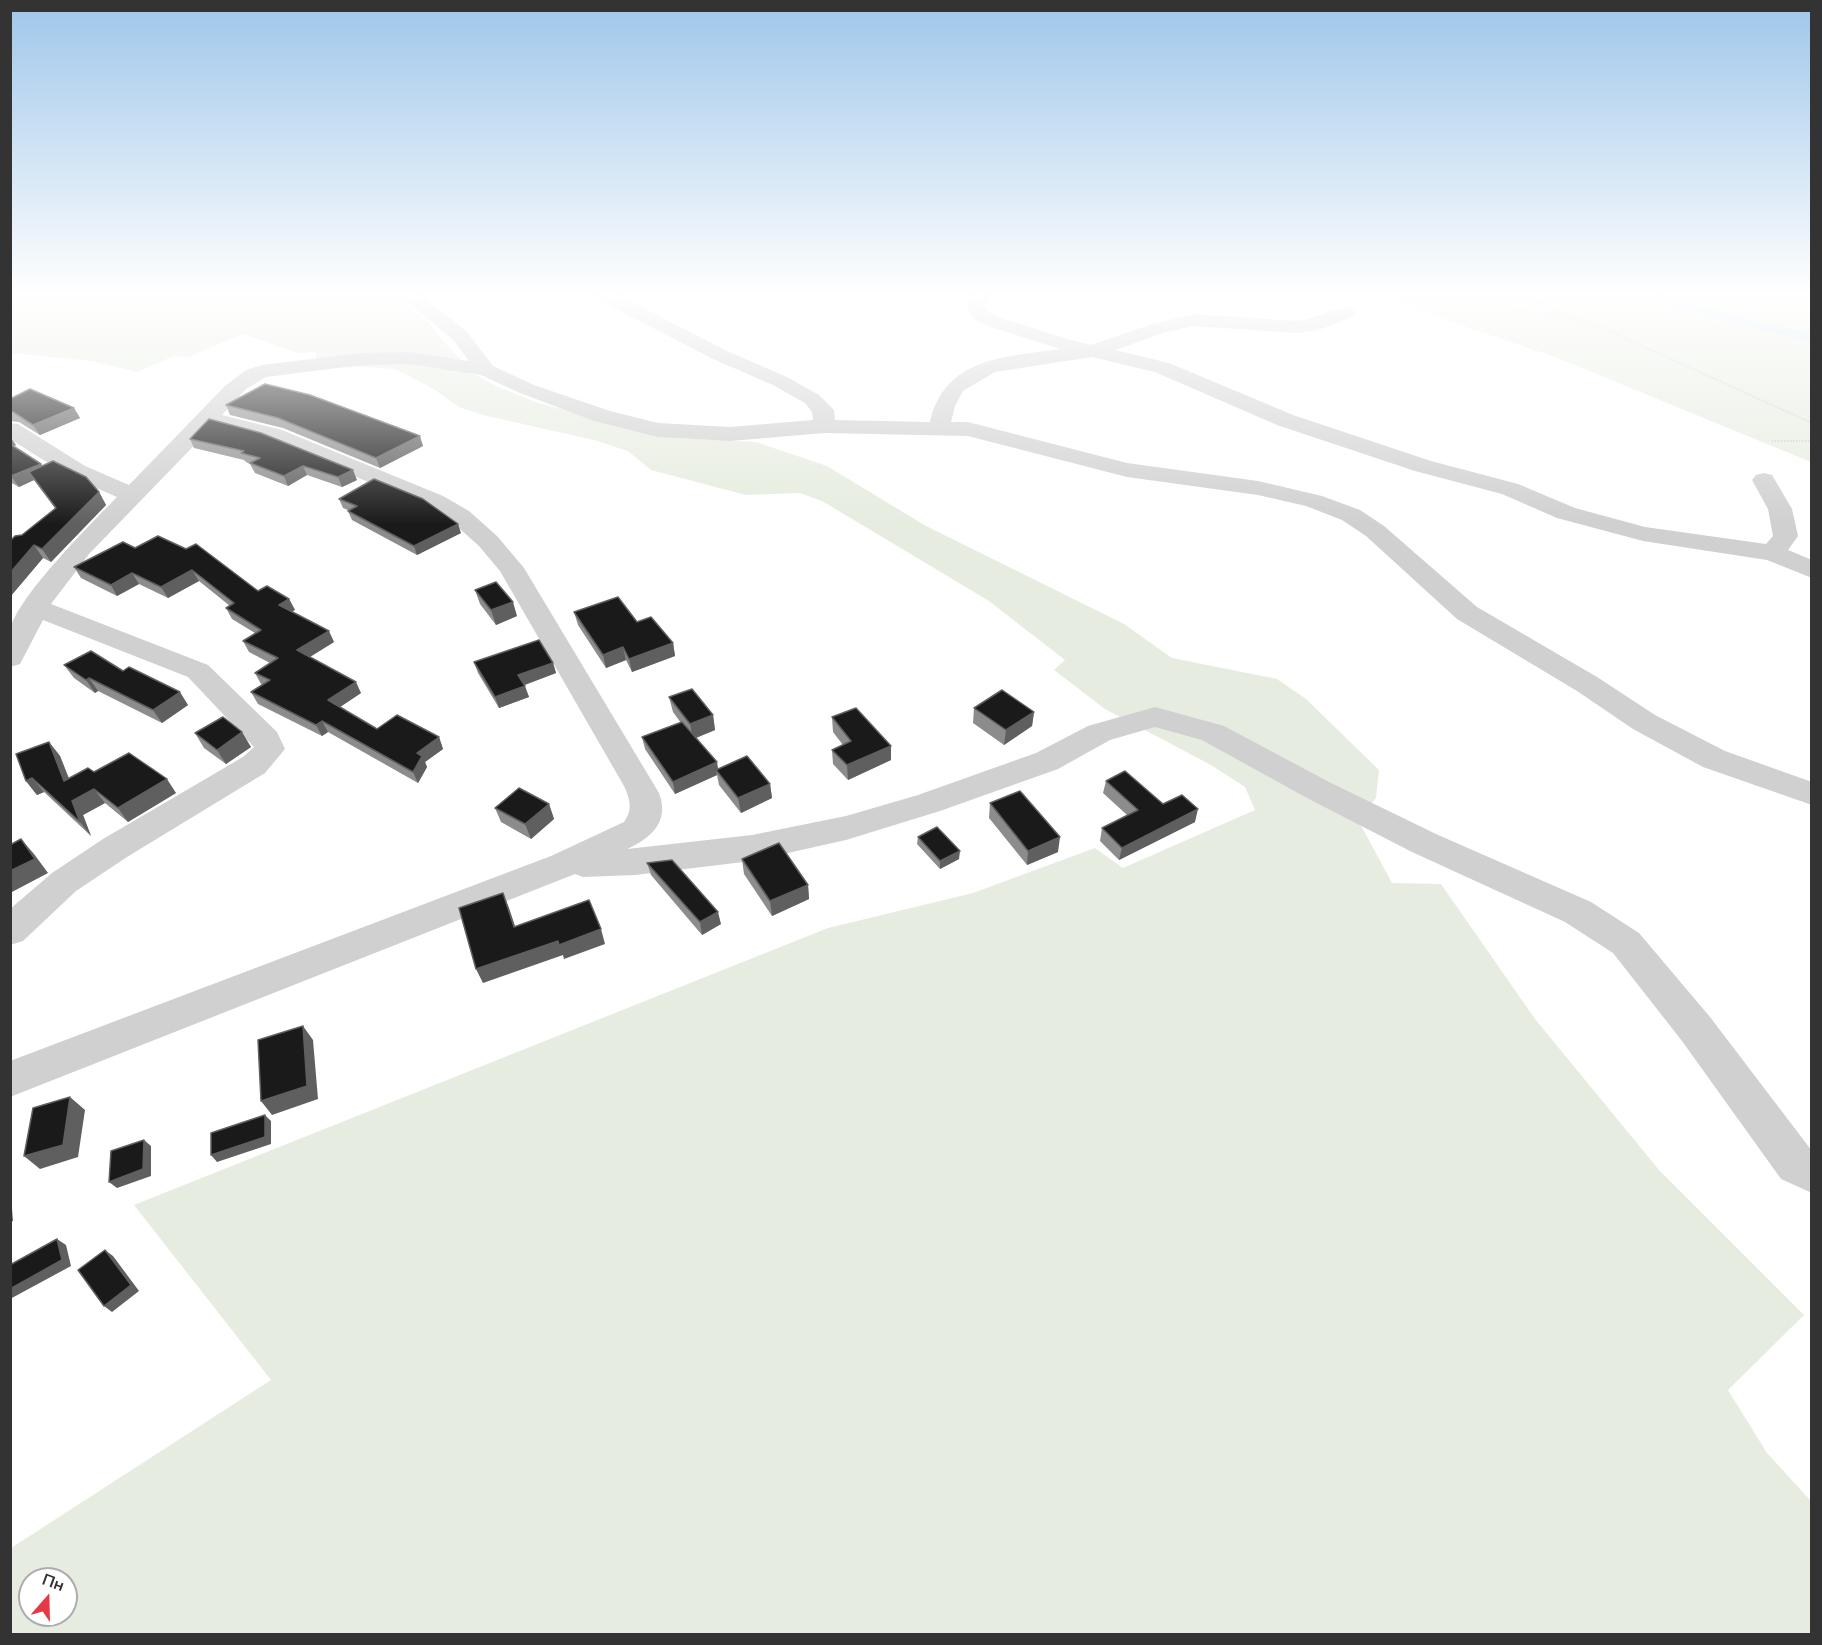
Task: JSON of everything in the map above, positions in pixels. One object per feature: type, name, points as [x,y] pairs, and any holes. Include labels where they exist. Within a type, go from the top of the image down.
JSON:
[{"type":"street","points":[[10,658],[35,607],[80,549],[208,418],[230,391],[253,374],[264,371]]},
{"type":"street","points":[[488,371],[527,389],[591,412],[658,430],[730,434],[825,426],[968,429],[1127,470],[1258,488],[1314,501],[1351,515],[1375,531],[1467,613],[1587,684],[1644,722],[1714,759],[1812,794]]},
{"type":"street","points":[[756,371],[812,399],[823,410],[825,426]]},
{"type":"street","points":[[939,429],[944,406],[956,387],[969,377],[987,371]]},
{"type":"street","points":[[1171,371],[1285,420],[1422,466],[1510,489],[1566,513],[1606,525],[1674,540],[1734,546],[1773,553],[1812,570]]},
{"type":"street","points":[[10,1080],[311,960],[563,865],[636,831],[648,813],[647,800],[512,568],[460,516],[435,501],[274,435],[208,418]]},
{"type":"street","points":[[10,429],[77,471],[134,495]]},
{"type":"street","points":[[1764,480],[1780,509],[1786,536],[1773,553]]},
{"type":"street","points":[[10,931],[64,882],[115,848],[254,765],[270,748],[266,739],[198,671],[35,607]]},
{"type":"street","points":[[563,865],[635,862],[752,848],[846,828],[929,803],[1047,761],[1100,734],[1155,717],[1213,733],[1318,790],[1424,843],[1578,912],[1626,943],[1696,1029],[1796,1165],[1812,1173]]},
{"type":"path","points":[[1699,371],[1812,423]]},
{"type":"path","points":[[1772,441],[1812,441]]},
{"type":"shaded area","points":[[398,371],[471,371],[498,387],[536,402],[645,433],[673,438],[756,442],[827,466],[926,526],[1124,624],[1172,658],[1277,679],[1306,699],[1379,770],[1376,798],[1358,820],[1392,883],[1441,884],[1535,1019],[1659,1170],[1804,1315],[1728,1390],[1767,1453],[1811,1501],[1811,1634],[11,1634],[11,1548],[271,1380],[134,1205],[828,928],[973,893],[1095,848],[1123,868],[1255,810],[1245,787],[1211,765],[1105,709],[1054,670],[1065,660],[989,601],[822,501],[800,493],[746,495],[651,470],[628,451],[594,440],[483,415],[459,407],[432,388]]},
{"type":"shaded area","points":[[1589,371],[1811,371],[1811,462]]},
{"type":"building","points":[[265,384],[310,395],[420,436],[376,458],[278,418],[226,405]]},
{"type":"building","points":[[30,389],[74,408],[33,425],[10,411],[10,399]]},
{"type":"building","points":[[209,419],[261,433],[353,470],[338,477],[303,466],[284,476],[250,463],[260,458],[241,453],[244,451],[190,439]]},
{"type":"building","points":[[10,444],[41,464],[10,476]]},
{"type":"building","points":[[53,461],[86,477],[99,492],[42,549],[34,545],[10,573],[10,541],[15,536],[22,535],[56,508],[29,472]]},
{"type":"building","points":[[374,479],[423,499],[458,524],[414,546],[348,511],[357,506],[339,499]]},
{"type":"building","points":[[158,536],[186,549],[196,544],[258,591],[267,586],[289,599],[279,605],[329,631],[297,650],[356,682],[328,700],[377,729],[397,715],[439,737],[417,753],[422,756],[413,772],[322,721],[316,725],[251,692],[270,680],[255,673],[278,658],[243,641],[261,630],[226,608],[234,603],[192,570],[161,587],[132,573],[111,585],[74,567],[123,542],[135,548]]},
{"type":"building","points":[[496,582],[513,602],[491,610],[475,590]]},
{"type":"building","points":[[618,597],[637,622],[651,617],[673,643],[629,659],[623,647],[603,655],[574,612]]},
{"type":"building","points":[[539,640],[553,663],[518,675],[525,686],[495,697],[474,662]]},
{"type":"building","points":[[91,651],[123,671],[129,667],[180,692],[153,710],[89,678],[86,680],[64,665]]},
{"type":"building","points":[[692,689],[713,715],[690,724],[669,697]]},
{"type":"building","points":[[1002,690],[1034,712],[1006,730],[974,708]]},
{"type":"building","points":[[856,708],[891,746],[847,765],[832,750],[851,741],[832,717]]},
{"type":"building","points":[[223,717],[242,732],[217,750],[195,733]]},
{"type":"building","points":[[682,722],[717,762],[673,782],[642,737]]},
{"type":"building","points":[[49,742],[64,781],[88,768],[94,772],[129,753],[167,779],[118,808],[94,789],[72,801],[80,822],[32,778],[26,781],[16,754]]},
{"type":"building","points":[[747,756],[770,784],[738,798],[716,770]]},
{"type":"building","points":[[1125,771],[1163,804],[1182,795],[1198,809],[1122,848],[1102,828],[1138,810],[1106,781]]},
{"type":"building","points":[[519,788],[549,804],[525,824],[495,808]]},
{"type":"building","points":[[1020,791],[1060,837],[1028,851],[990,803]]},
{"type":"building","points":[[937,827],[960,851],[940,861],[918,837]]},
{"type":"building","points":[[21,839],[35,859],[10,871],[10,845]]},
{"type":"building","points":[[779,843],[808,885],[770,901],[742,859]]},
{"type":"building","points":[[672,860],[718,912],[700,922],[647,863]]},
{"type":"building","points":[[503,893],[514,927],[589,900],[601,929],[559,945],[558,941],[476,969],[459,908]]},
{"type":"building","points":[[303,1026],[307,1086],[261,1101],[258,1040]]},
{"type":"building","points":[[70,1097],[63,1145],[24,1156],[33,1108]]},
{"type":"building","points":[[265,1115],[265,1137],[211,1155],[211,1133]]},
{"type":"building","points":[[144,1140],[143,1169],[109,1182],[111,1151]]},
{"type":"building","points":[[57,1239],[62,1260],[10,1289],[10,1265]]},
{"type":"building","points":[[105,1250],[131,1285],[104,1306],[78,1270]]}]
